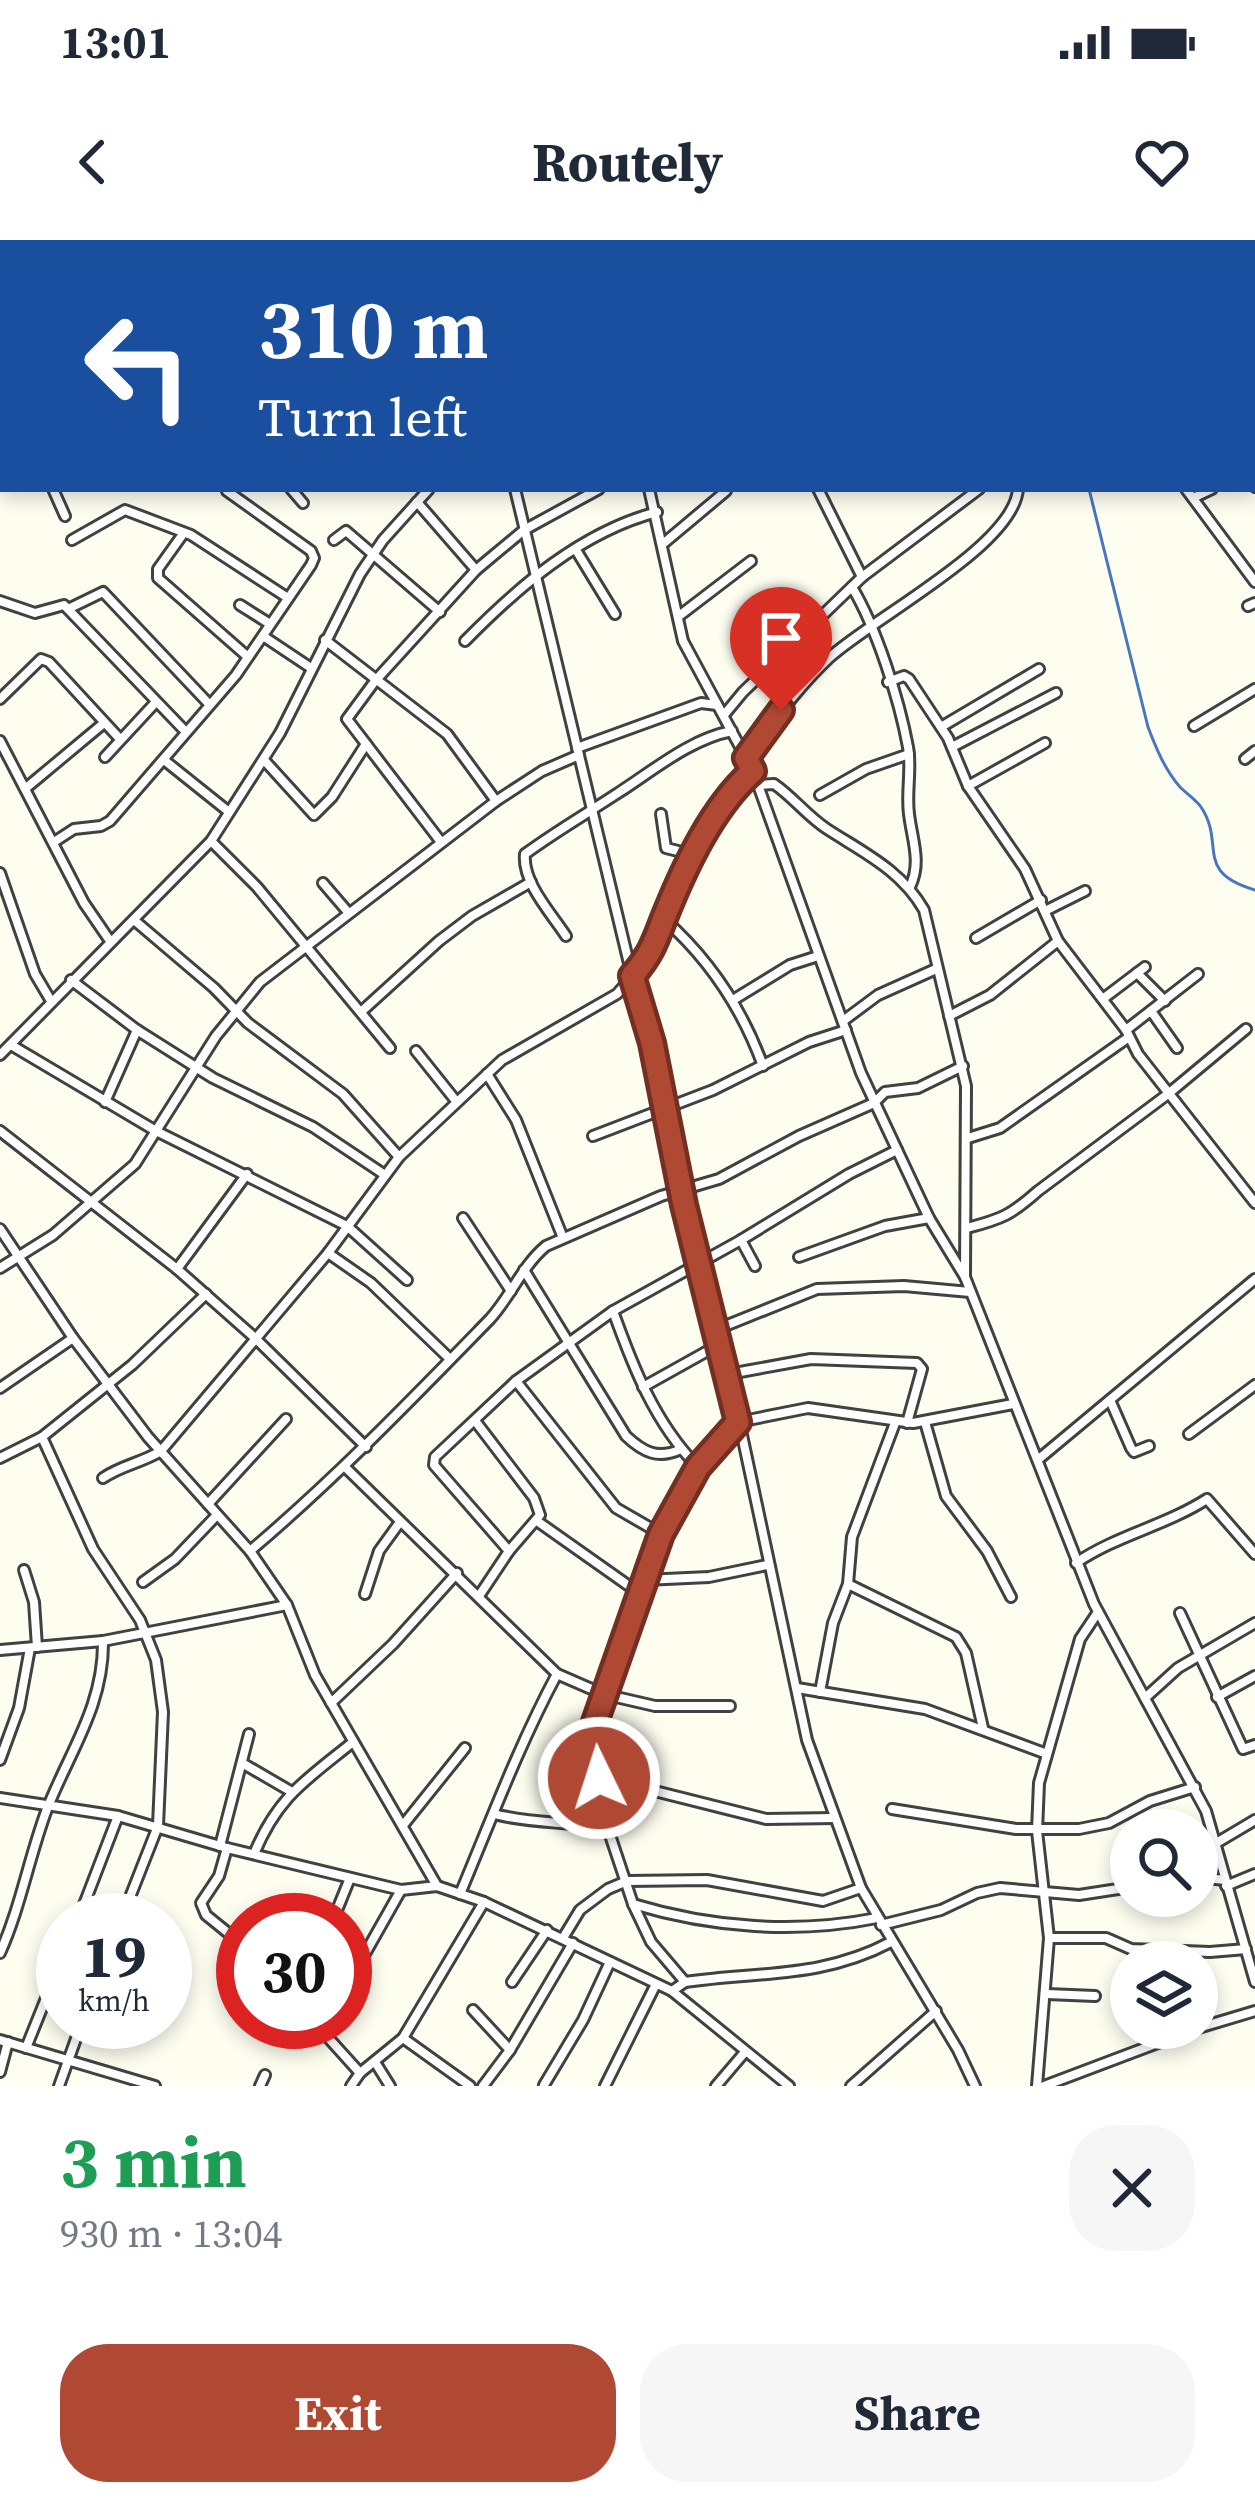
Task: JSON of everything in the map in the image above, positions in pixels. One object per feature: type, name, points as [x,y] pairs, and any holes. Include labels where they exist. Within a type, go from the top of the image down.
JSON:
[{"type":"street","points":[[54,492],[65,515]]},
{"type":"street","points":[[55,842],[74,829],[106,825],[248,657],[311,565],[311,551],[229,492]]},
{"type":"street","points":[[293,492],[302,503]]},
{"type":"street","points":[[0,1055],[211,841],[264,760],[374,553],[426,492]]},
{"type":"street","points":[[516,492],[652,1043],[807,1740],[861,1888],[936,2011],[975,2086]]},
{"type":"street","points":[[441,842],[347,719],[476,569],[524,530],[594,492]]},
{"type":"street","points":[[650,492],[683,641],[753,771],[874,1103],[929,1218],[965,1277],[1098,1612],[1204,1809]]},
{"type":"street","points":[[662,544],[724,492]]},
{"type":"street","points":[[820,492],[862,577]]},
{"type":"street","points":[[724,716],[862,577],[976,492]]},
{"type":"street","points":[[746,758],[790,696],[852,637],[916,597],[994,532],[1010,516],[1017,492]]},
{"type":"street","points":[[1188,492],[1250,567],[1255,582]]},
{"type":"street","points":[[1193,498],[1206,492]]},
{"type":"street","points":[[417,502],[476,569]]},
{"type":"street","points":[[72,540],[120,510],[183,534],[287,598]]},
{"type":"street","points":[[465,641],[534,576],[629,519],[657,512]]},
{"type":"street","points":[[334,540],[346,531],[440,612]]},
{"type":"street","points":[[183,534],[158,569],[158,578],[248,657]]},
{"type":"street","points":[[576,550],[616,614]]},
{"type":"street","points":[[679,616],[751,561]]},
{"type":"street","points":[[852,587],[872,624],[908,754],[908,808],[916,862],[910,887]]},
{"type":"street","points":[[68,609],[104,592],[209,704]]},
{"type":"street","points":[[0,601],[35,613],[60,604],[68,609],[185,730]]},
{"type":"street","points":[[240,605],[270,624]]},
{"type":"street","points":[[263,636],[310,668]]},
{"type":"street","points":[[325,640],[447,734],[496,800]]},
{"type":"street","points":[[0,699],[41,658],[121,739]]},
{"type":"street","points":[[941,727],[1039,669]]},
{"type":"street","points":[[888,682],[906,677],[941,727],[968,787],[1025,868],[1058,941],[1168,1094],[1255,1203]]},
{"type":"street","points":[[1194,727],[1255,689]]},
{"type":"street","points":[[952,747],[1056,693]]},
{"type":"street","points":[[105,757],[155,703]]},
{"type":"street","points":[[0,1268],[93,1202],[135,1164],[235,1010],[260,982],[347,911],[542,771],[701,704],[718,706]]},
{"type":"street","points":[[26,788],[104,723]]},
{"type":"street","points":[[566,936],[531,882],[523,862],[525,854],[562,825],[710,735],[732,731]]},
{"type":"street","points":[[0,741],[84,902],[110,941]]},
{"type":"street","points":[[968,787],[1046,743]]},
{"type":"street","points":[[264,760],[314,815],[332,797],[366,744]]},
{"type":"street","points":[[1246,759],[1255,751]]},
{"type":"street","points":[[820,795],[866,769],[908,754]]},
{"type":"street","points":[[164,760],[229,812]]},
{"type":"street","points":[[103,1478],[119,1467],[140,1464],[160,1450],[328,1253],[399,1156],[456,1101],[526,1044],[612,998],[652,953],[694,855],[737,784],[753,771]]},
{"type":"street","points":[[758,785],[774,784],[824,827],[879,861],[910,887],[924,910],[962,1066],[968,1138],[963,1185],[965,1277]]},
{"type":"street","points":[[661,814],[666,848],[694,855]]},
{"type":"street","points":[[211,841],[307,945],[390,1048]]},
{"type":"street","points":[[0,872],[35,974],[51,1001]]},
{"type":"street","points":[[362,1011],[439,941],[531,882]]},
{"type":"street","points":[[323,883],[347,911]]},
{"type":"street","points":[[1045,911],[1085,891]]},
{"type":"street","points":[[976,938],[1041,900]]},
{"type":"street","points":[[664,919],[701,954],[733,1000],[763,1066]]},
{"type":"street","points":[[134,920],[235,1010],[343,1094],[399,1156]]},
{"type":"street","points":[[950,1016],[978,1003],[1058,941]]},
{"type":"street","points":[[733,1000],[790,965],[818,956]]},
{"type":"street","points":[[593,1136],[763,1066],[844,1026],[878,995],[936,969]]},
{"type":"street","points":[[1103,999],[1141,970],[1165,1001]]},
{"type":"street","points":[[968,1138],[1000,1128],[1128,1034],[1198,974]]},
{"type":"street","points":[[71,980],[196,1067],[313,1127],[386,1175]]},
{"type":"street","points":[[1151,1011],[1177,1048]]},
{"type":"street","points":[[967,1228],[1010,1216],[1246,1029]]},
{"type":"street","points":[[105,1102],[137,1030]]},
{"type":"street","points":[[11,1045],[156,1131],[347,1226],[407,1280]]},
{"type":"street","points":[[416,1051],[456,1101]]},
{"type":"street","points":[[250,1551],[345,1467],[495,1314],[533,1257],[562,1238],[719,1179],[874,1103],[885,1092],[910,1090],[962,1066]]},
{"type":"street","points":[[487,1073],[516,1120],[562,1238]]},
{"type":"street","points":[[0,1131],[206,1294],[365,1447]]},
{"type":"street","points":[[509,1551],[434,1465],[435,1457],[516,1382],[613,1311],[897,1150]]},
{"type":"street","points":[[177,1269],[247,1174]]},
{"type":"street","points":[[463,1218],[511,1291]]},
{"type":"street","points":[[799,1257],[884,1226],[929,1218]]},
{"type":"street","points":[[0,1229],[73,1338],[160,1450],[250,1551],[287,1605],[315,1675],[437,1886]]},
{"type":"street","points":[[741,1240],[755,1266]]},
{"type":"street","points":[[328,1253],[370,1283],[450,1359]]},
{"type":"street","points":[[524,1270],[626,1436],[662,1456],[681,1449]]},
{"type":"street","points":[[1039,1459],[1255,1279]]},
{"type":"street","points":[[715,1330],[817,1289],[904,1286],[970,1292]]},
{"type":"street","points":[[0,1458],[42,1437],[150,1349],[206,1294]]},
{"type":"street","points":[[613,1311],[643,1387],[681,1449],[698,1467]]},
{"type":"street","points":[[0,1388],[73,1338]]},
{"type":"street","points":[[643,1387],[720,1344]]},
{"type":"street","points":[[729,1374],[812,1359],[917,1363],[922,1369],[907,1423]]},
{"type":"street","points":[[516,1382],[616,1508],[661,1534]]},
{"type":"street","points":[[1189,1434],[1255,1385]]},
{"type":"street","points":[[1110,1400],[1134,1452],[1149,1446]]},
{"type":"street","points":[[685,1982],[651,1942],[633,1904],[608,1829],[592,1738],[603,1694],[661,1534],[698,1467],[738,1422],[808,1408],[907,1423],[1013,1404]]},
{"type":"street","points":[[208,1504],[286,1419]]},
{"type":"street","points":[[476,1422],[540,1508],[537,1521],[509,1551],[479,1596]]},
{"type":"street","points":[[925,1422],[946,1496],[987,1551],[1011,1597]]},
{"type":"street","points":[[820,1692],[833,1623],[848,1584],[852,1538],[895,1423]]},
{"type":"street","points":[[42,1437],[93,1549],[145,1633],[156,1660],[163,1712],[158,1826],[132,1893]]},
{"type":"street","points":[[345,1467],[557,1674],[603,1694],[668,1707],[730,1706]]},
{"type":"street","points":[[1076,1563],[1101,1546],[1171,1521],[1207,1499],[1255,1554]]},
{"type":"street","points":[[142,1582],[176,1558],[217,1515]]},
{"type":"street","points":[[537,1521],[639,1594]]},
{"type":"street","points":[[364,1594],[379,1551],[400,1522]]},
{"type":"street","points":[[644,1580],[709,1577],[767,1565]]},
{"type":"street","points":[[0,1760],[33,1648],[34,1602],[23,1570]]},
{"type":"street","points":[[331,1703],[394,1644],[458,1573]]},
{"type":"street","points":[[848,1584],[956,1637],[966,1653],[983,1728]]},
{"type":"street","points":[[0,1650],[103,1641],[287,1605]]},
{"type":"street","points":[[1098,1612],[1080,1639],[1039,1784],[1037,1831],[1049,1938],[1040,2086],[1072,2082],[1195,2029],[1255,2012]]},
{"type":"street","points":[[1180,1613],[1243,1749],[1255,1745]]},
{"type":"street","points":[[1145,1698],[1200,1654],[1255,1623]]},
{"type":"street","points":[[0,1953],[49,1806],[96,1705],[103,1641]]},
{"type":"street","points":[[460,1894],[521,1741],[557,1674]]},
{"type":"street","points":[[1217,1697],[1255,1676]]},
{"type":"street","points":[[797,1688],[925,1709],[1047,1754]]},
{"type":"street","points":[[216,1923],[201,1903],[218,1876],[249,1735]]},
{"type":"street","points":[[254,1854],[265,1827],[292,1792],[308,1774],[353,1742]]},
{"type":"street","points":[[404,1824],[465,1748]]},
{"type":"street","points":[[242,1762],[292,1792]]},
{"type":"street","points":[[599,1778],[766,1820],[835,1818]]},
{"type":"street","points":[[892,1809],[1037,1831],[1098,1826],[1195,1787]]},
{"type":"street","points":[[0,1798],[118,1816],[401,1890],[437,1886],[460,1894],[672,1991],[789,2086]]},
{"type":"street","points":[[494,1814],[608,1829]]},
{"type":"street","points":[[88,1893],[118,1816]]},
{"type":"street","points":[[1255,1820],[1218,1843],[1255,1982]]},
{"type":"street","points":[[1218,1881],[1255,1874]]},
{"type":"street","points":[[344,1893],[350,1878]]},
{"type":"street","points":[[483,2086],[510,2050],[580,1910],[608,1888],[627,1881],[706,1880],[823,1901],[861,1888]]},
{"type":"street","points":[[633,1904],[740,1925],[816,1927],[941,1910],[1000,1888],[1046,1894],[1110,1892]]},
{"type":"street","points":[[372,1941],[401,1890]]},
{"type":"street","points":[[351,2086],[403,2038],[484,1903]]},
{"type":"street","points":[[512,1982],[547,1930]]},
{"type":"street","points":[[1049,1938],[1106,1938],[1131,1949],[1246,1949]]},
{"type":"street","points":[[672,1991],[685,1982],[827,1968],[891,1942]]},
{"type":"street","points":[[544,2085],[583,2020],[610,1962]]},
{"type":"street","points":[[605,2086],[655,1986]]},
{"type":"street","points":[[1047,1994],[1095,1996]]},
{"type":"street","points":[[473,2010],[510,2050]]},
{"type":"street","points":[[851,2086],[936,2011]]},
{"type":"street","points":[[26,2048],[36,2023]]},
{"type":"street","points":[[403,2038],[470,2086]]},
{"type":"street","points":[[0,2072],[4,2041],[155,2086]]},
{"type":"street","points":[[59,2086],[72,2049]]},
{"type":"street","points":[[340,2049],[360,2073]]},
{"type":"street","points":[[716,2086],[745,2052]]},
{"type":"street","points":[[375,2062],[390,2086]]},
{"type":"street","points":[[260,2086],[265,2075]]},
{"type":"waterway","points":[[1090,492],[1154,743],[1170,773],[1208,820],[1217,866],[1236,883],[1255,890]]},
{"type":"route","points":[[599,1778],[592,1738],[595,1722],[661,1534],[698,1467],[738,1422],[684,1205],[646,1017],[632,976],[656,945],[679,886],[713,821],[737,784],[753,771],[746,758],[781,710]]}]
